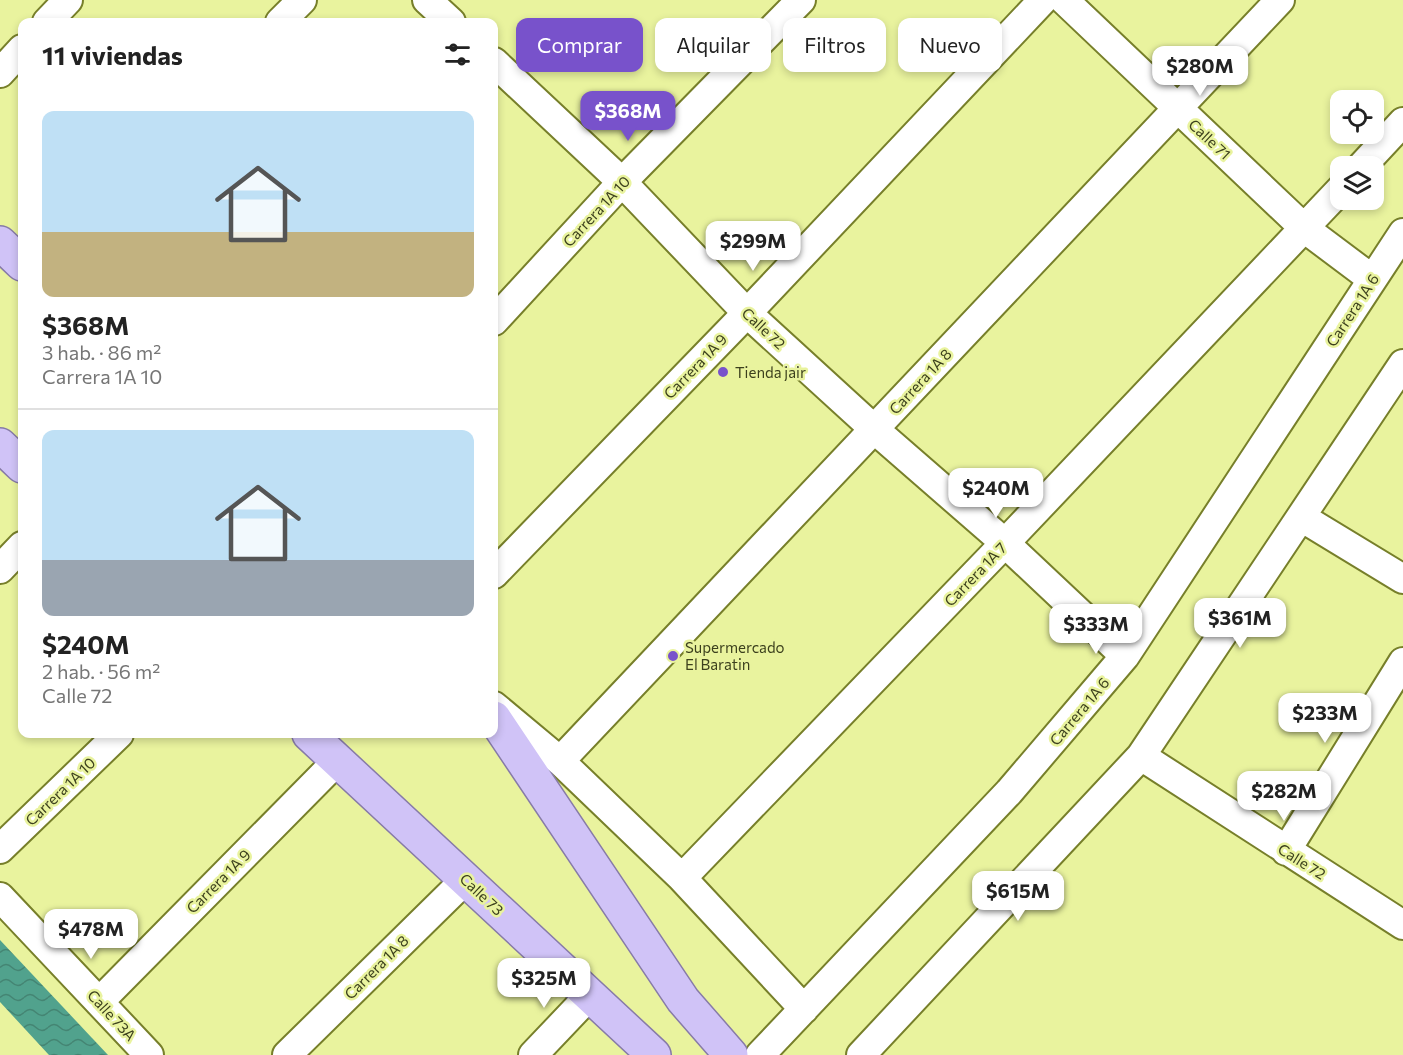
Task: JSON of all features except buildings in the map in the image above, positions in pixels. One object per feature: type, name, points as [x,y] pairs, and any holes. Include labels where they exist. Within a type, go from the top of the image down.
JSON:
[{"type":"main road","points":[[0,243],[18,260]]},
{"type":"main road","points":[[0,445],[18,462]]},
{"type":"main road","points":[[498,724],[683,1000],[731,1055]]},
{"type":"main road","name":"Calle 73","points":[[313,738],[654,1055]]},
{"type":"street","points":[[51,18],[68,0]]},
{"type":"street","points":[[284,18],[302,0]]},
{"type":"street","points":[[427,0],[447,18]]},
{"type":"street","name":"Carrera 1A 10","points":[[498,317],[622,182],[801,0]]},
{"type":"street","name":"Carrera 1A 9","points":[[498,570],[747,313],[1043,0]]},
{"type":"street","name":"Calle 71","points":[[1064,0],[1304,228],[1372,279]]},
{"type":"street","name":"Carrera 1A 8","points":[[560,761],[1280,0]]},
{"type":"street","points":[[0,73],[18,53]]},
{"type":"street","name":"Calle 72","points":[[498,66],[622,182],[747,313],[874,429],[1005,543],[1125,656]]},
{"type":"street","points":[[1371,156],[1403,122]]},
{"type":"street","name":"Carrera 1A 7","points":[[682,878],[1005,543],[1330,201]]},
{"type":"street","name":"Carrera 1A 6","points":[[760,1055],[1009,792],[1125,656],[1403,233]]},
{"type":"street","points":[[861,1055],[1141,756],[1403,364]]},
{"type":"street","points":[[1301,517],[1403,579]]},
{"type":"street","points":[[0,569],[18,550]]},
{"type":"street","points":[[1286,851],[1403,662]]},
{"type":"street","points":[[498,708],[560,761],[682,878],[804,1009]]},
{"type":"street","name":"Carrera 1A 10","points":[[0,849],[115,738]]},
{"type":"street","name":"Calle 72","points":[[1141,756],[1286,851],[1400,916]]},
{"type":"street","name":"Carrera 1A 9","points":[[99,1002],[338,760]]},
{"type":"street","name":"Carrera 1A 8","points":[[287,1055],[466,879]]},
{"type":"street","name":"Calle 73A","points":[[0,897],[149,1055]]},
{"type":"street","points":[[532,1055],[590,995]]},
{"type":"water","points":[[0,940],[108,1055],[49,1055],[0,1002]]},
{"type":"place","name":"Tienda jair","points":[[723,372]]},
{"type":"place","name":"Supermercado El Baratin","points":[[673,656]]}]
